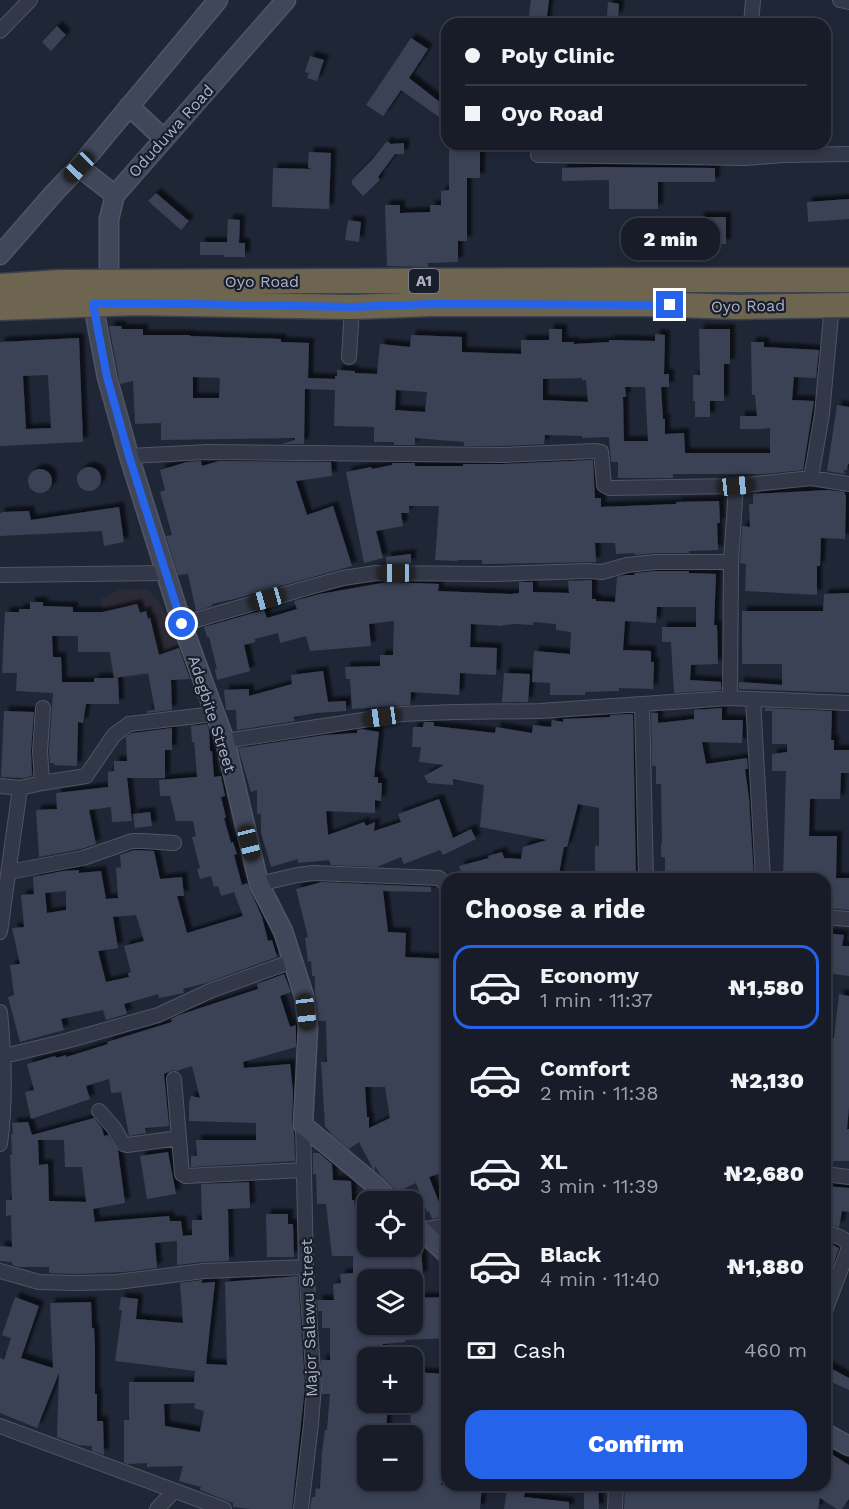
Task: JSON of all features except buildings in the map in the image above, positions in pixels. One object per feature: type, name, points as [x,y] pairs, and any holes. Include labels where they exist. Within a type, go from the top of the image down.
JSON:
[{"type":"highway","points":[[648,279],[648,304]]},
{"type":"highway","name":"Oyo Road","points":[[6,296],[60,282],[849,280]]},
{"type":"highway","points":[[48,305],[54,296],[102,288],[109,282]]},
{"type":"highway","name":"Oyo Road","points":[[6,296],[48,305],[135,303],[352,307],[431,304],[648,304],[726,307],[840,305]]},
{"type":"street","points":[[0,31],[30,0]]},
{"type":"street","points":[[0,255],[79,167],[218,0]]},
{"type":"street","name":"Oduduwa Road","points":[[109,282],[109,219],[115,195],[286,0]]},
{"type":"street","points":[[752,18],[753,0]]},
{"type":"street","points":[[840,0],[849,2]]},
{"type":"street","points":[[129,106],[164,139]]},
{"type":"street","points":[[538,155],[746,151],[784,155],[849,154]]},
{"type":"street","points":[[79,167],[115,195]]},
{"type":"street","name":"Adegbite Street","points":[[93,304],[107,377],[129,456],[182,624],[225,741],[259,884],[283,931],[304,996],[308,1028],[303,1125]]},
{"type":"street","points":[[811,478],[840,305]]},
{"type":"street","points":[[349,357],[352,307]]},
{"type":"street","points":[[129,456],[208,452],[503,455],[595,451],[601,452],[604,484],[609,488],[736,486],[811,478],[849,484]]},
{"type":"street","points":[[730,698],[731,562],[736,486]]},
{"type":"street","points":[[182,624],[321,584],[376,573],[602,572],[627,565],[656,562],[731,562]]},
{"type":"street","points":[[0,575],[165,573]]},
{"type":"street","points":[[225,741],[402,714],[540,711],[730,698],[849,703]]},
{"type":"street","points":[[753,699],[763,873]]},
{"type":"street","points":[[642,704],[646,873]]},
{"type":"street","points":[[42,783],[40,751],[43,708]]},
{"type":"street","points":[[0,786],[20,788],[86,777],[114,735],[129,724],[214,714]]},
{"type":"street","points":[[0,932],[20,788]]},
{"type":"street","points":[[9,872],[83,858],[132,841],[174,843]]},
{"type":"street","points":[[259,884],[297,875],[325,873],[441,880]]},
{"type":"street","points":[[831,918],[849,919]]},
{"type":"street","points":[[2,1055],[66,1041],[158,1015],[212,990],[293,961]]},
{"type":"street","points":[[0,1012],[4,1113],[0,1144]]},
{"type":"street","points":[[174,1079],[182,1174],[186,1176],[304,1170]]},
{"type":"street","points":[[99,1111],[123,1143],[127,1145],[179,1138]]},
{"type":"street","points":[[303,1125],[381,1191]]},
{"type":"street","name":"Major Salawu Street","points":[[301,1509],[314,1386],[306,1267],[303,1125]]},
{"type":"street","points":[[831,1175],[849,1177]]},
{"type":"street","points":[[423,1226],[441,1225]]},
{"type":"street","points":[[423,1232],[441,1248]]},
{"type":"street","points":[[831,1234],[845,1239],[849,1244],[846,1265],[831,1298]]},
{"type":"street","points":[[0,1270],[39,1282],[76,1283],[117,1282],[204,1271],[306,1267]]},
{"type":"street","points":[[0,1426],[224,1509]]},
{"type":"street","points":[[831,1436],[849,1446]]},
{"type":"street","points":[[157,1509],[174,1491]]},
{"type":"street","points":[[615,1491],[615,1509]]},
{"type":"shaded area","points":[[119,590],[147,590],[156,597],[183,638],[192,662],[162,673],[113,680],[100,599]]},
{"type":"waterway","points":[[831,1035],[849,1036]]},
{"type":"route","points":[[182,624],[129,456],[107,377],[93,304],[352,307],[431,304],[670,305]]}]
